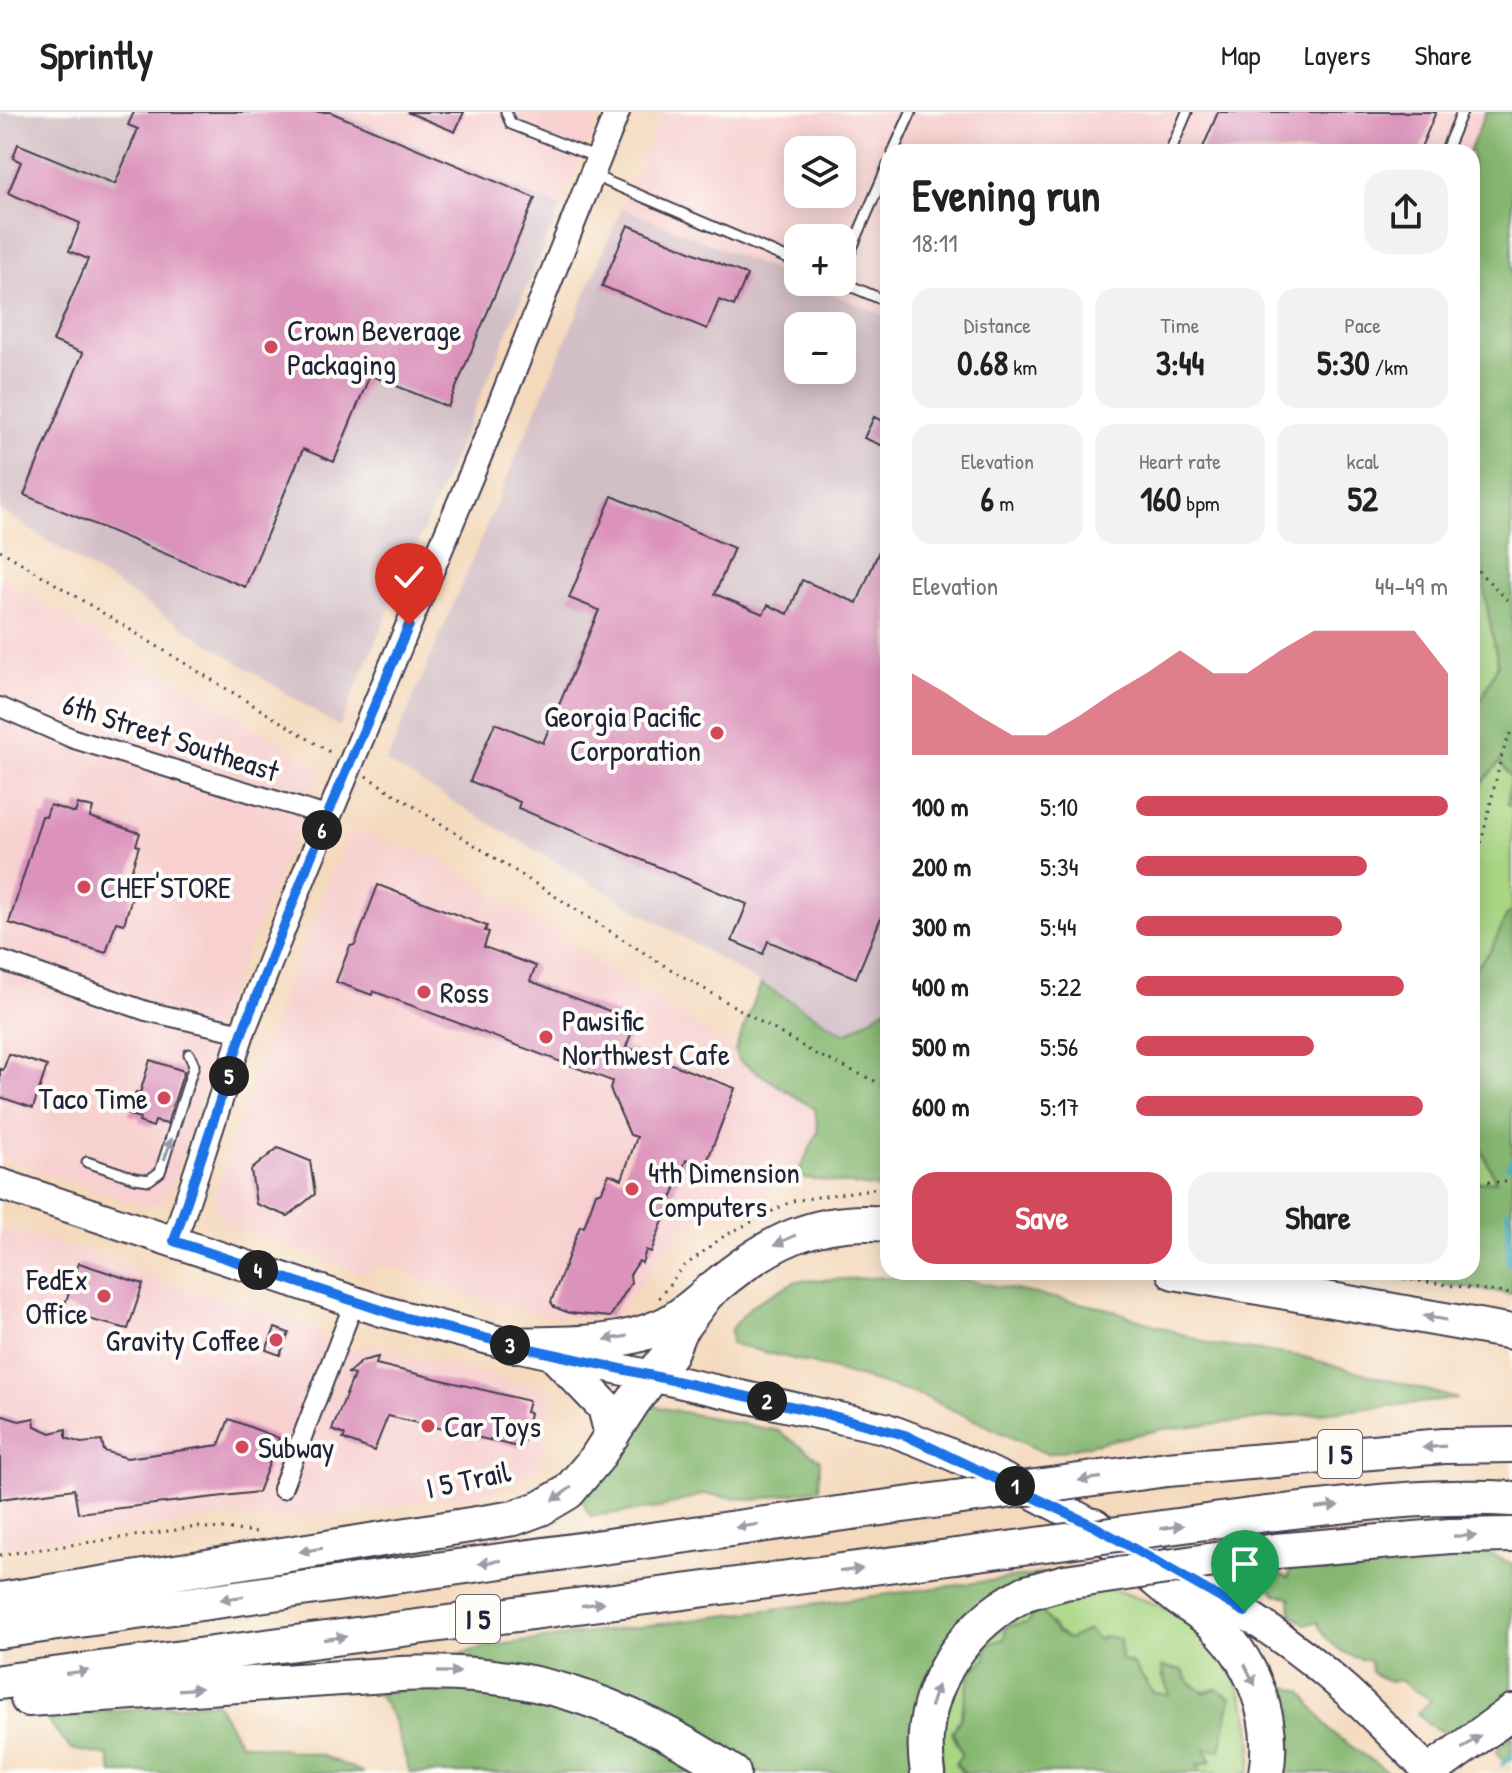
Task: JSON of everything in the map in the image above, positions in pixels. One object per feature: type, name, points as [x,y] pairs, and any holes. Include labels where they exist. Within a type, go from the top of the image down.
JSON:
[{"type":"highway","points":[[512,1345],[618,1340],[663,1326],[749,1259],[790,1236],[825,1227],[880,1224]]},
{"type":"highway","points":[[1219,1280],[1512,1332]]},
{"type":"highway","points":[[0,1600],[514,1518],[541,1508],[568,1492],[596,1459],[670,1353],[679,1331],[708,1292]]},
{"type":"highway","points":[[555,1355],[605,1407],[612,1435]]},
{"type":"highway","name":"I 5","points":[[0,1631],[1167,1469],[1444,1446],[1512,1445]]},
{"type":"highway","name":"I 5","points":[[0,1682],[1250,1516],[1344,1505],[1478,1497],[1512,1499]]},
{"type":"highway","points":[[1094,1526],[1178,1598],[1209,1619],[1233,1646],[1251,1675],[1263,1707],[1268,1745],[1266,1773]]},
{"type":"highway","points":[[928,1773],[926,1729],[935,1691],[945,1668],[975,1627],[1026,1593],[1065,1582],[1276,1551],[1450,1536],[1512,1535]]},
{"type":"highway","points":[[0,1700],[415,1673],[487,1674],[550,1686],[614,1707],[671,1735],[733,1773]]},
{"type":"highway","points":[[1429,1773],[1512,1712]]},
{"type":"main road","points":[[0,1184],[354,1303],[512,1345],[822,1413],[905,1435],[1094,1526],[1216,1594],[1279,1636],[1348,1691],[1429,1773]]},
{"type":"street","points":[[174,1241],[242,1033],[327,816],[490,430],[617,112]]},
{"type":"street","name":"6th Street Southeast","points":[[0,707],[74,739],[327,816]]},
{"type":"street","points":[[0,960],[146,1011],[242,1033]]},
{"type":"street","points":[[282,1489],[354,1303]]},
{"type":"lane","points":[[506,112],[511,124],[784,256]]},
{"type":"lane","points":[[897,144],[911,112]]},
{"type":"lane","points":[[1173,144],[1187,112]]},
{"type":"lane","points":[[1448,144],[1462,112]]},
{"type":"lane","points":[[856,239],[880,183]]},
{"type":"lane","points":[[856,288],[880,299]]},
{"type":"lane","points":[[87,1162],[149,1180],[160,1172],[194,1065],[189,1054]]},
{"type":"path","points":[[0,550],[336,756]]},
{"type":"path","points":[[1480,573],[1512,603]]},
{"type":"path","points":[[1480,848],[1502,754],[1512,729]]},
{"type":"path","points":[[366,776],[660,963],[816,1054],[880,1083]]},
{"type":"path","points":[[1480,1182],[1512,1182]]},
{"type":"path","points":[[646,1331],[643,1318],[682,1268],[724,1236],[792,1201],[880,1188]]},
{"type":"path","points":[[1413,1280],[1512,1294]]},
{"type":"path","points":[[0,1555],[197,1527],[257,1532]]},
{"type":"shaded area","name":"Crown Beverage Packaging","points":[[0,112],[338,112],[561,207],[339,727],[0,510]]},
{"type":"shaded area","points":[[338,112],[601,112],[561,207]]},
{"type":"shaded area","points":[[661,112],[1486,112],[1472,144],[880,144],[880,314],[837,296],[856,296],[856,224],[784,224],[784,274],[622,208]]},
{"type":"shaded area","points":[[622,208],[784,274],[784,296],[837,296],[880,314],[880,1012],[847,1034],[386,762]]},
{"type":"shaded area","points":[[0,577],[324,768],[210,1038],[214,1058],[171,1191],[160,1205],[141,1206],[0,1158]]},
{"type":"shaded area","points":[[354,830],[437,857],[735,1050],[738,1060],[815,1109],[818,1132],[796,1177],[688,1224],[614,1318],[549,1317],[414,1279],[408,1273],[378,1264],[366,1273],[357,1272],[225,1224],[216,1212],[215,1192],[279,1008],[346,840]]},
{"type":"shaded area","points":[[0,1229],[38,1236],[131,1267],[194,1293],[208,1294],[315,1328],[322,1340],[352,1352],[372,1347],[552,1391],[541,1465],[520,1482],[484,1493],[286,1521],[227,1517],[0,1548]]},
{"type":"green space","points":[[1486,112],[1512,112],[1512,807],[1507,804],[1511,778],[1500,762],[1480,785],[1480,703],[1498,664],[1485,596],[1484,557],[1480,556],[1480,144],[1472,144]]},
{"type":"green space","points":[[1480,556],[1484,557],[1485,596],[1498,664],[1480,703]]},
{"type":"green space","points":[[1500,761],[1511,778],[1508,804],[1512,807],[1512,912],[1508,913],[1491,950],[1480,963],[1480,785]]},
{"type":"green space","points":[[1512,912],[1512,1294],[1413,1280],[1480,1280],[1480,1182],[1496,1181],[1480,1146],[1480,963],[1491,950],[1508,913]]},
{"type":"green space","points":[[761,984],[846,1034],[880,1012],[880,1188],[796,1177],[818,1132],[815,1109],[738,1060],[735,1050]]},
{"type":"green space","points":[[1480,1146],[1496,1182],[1480,1182]]},
{"type":"green space","points":[[880,1278],[880,1280],[966,1280],[1105,1308],[1214,1345],[1300,1356],[1458,1399],[1164,1429],[1047,1454],[923,1396],[731,1344],[731,1329],[752,1305],[796,1281]]},
{"type":"green space","points":[[647,1405],[778,1431],[820,1460],[819,1489],[753,1500],[704,1494],[660,1508],[590,1516],[582,1499],[629,1441]]},
{"type":"green space","points":[[1464,1546],[1512,1564],[1512,1701],[1458,1740],[1428,1724],[1417,1713],[1431,1701],[1428,1698],[1401,1680],[1389,1681],[1372,1673],[1370,1661],[1338,1648],[1326,1637],[1317,1622],[1305,1624],[1291,1614],[1290,1597],[1277,1595],[1264,1582],[1266,1568],[1288,1578],[1291,1567],[1303,1562],[1327,1573],[1350,1563],[1350,1554],[1391,1550],[1409,1557],[1426,1552],[1462,1558]]},
{"type":"green space","points":[[1073,1570],[983,1608],[918,1773],[749,1773],[457,1657],[492,1646]]},
{"type":"green space","points":[[1108,1588],[1166,1609],[1187,1622],[1221,1657],[1244,1701],[1250,1725],[1252,1749],[1249,1773],[1200,1773],[1198,1766],[1212,1761],[1205,1749],[1220,1750],[1231,1698],[1216,1688],[1206,1692],[1190,1683],[1182,1670],[1162,1666],[1170,1696],[1154,1693],[1133,1664],[1121,1660],[1120,1639],[1104,1636],[1098,1640],[1088,1630],[1069,1639],[1057,1632],[1040,1608],[1026,1623],[1007,1626],[1004,1639],[986,1645],[986,1659],[971,1672],[961,1715],[952,1733],[962,1754],[955,1764],[964,1773],[942,1773],[942,1720],[951,1691],[970,1655],[1026,1609]]},
{"type":"green space","points":[[1040,1608],[1056,1632],[1069,1639],[1088,1630],[1098,1640],[1105,1636],[1120,1639],[1121,1660],[1133,1664],[1153,1693],[1170,1695],[1162,1667],[1182,1670],[1190,1683],[1205,1693],[1216,1689],[1231,1698],[1220,1750],[1204,1749],[1211,1761],[1197,1765],[1200,1773],[965,1773],[956,1763],[962,1754],[953,1732],[962,1715],[971,1672],[986,1659],[986,1645],[1004,1639],[1007,1626],[1026,1623]]},
{"type":"green space","points":[[438,1681],[551,1704],[637,1734],[703,1773],[410,1773],[393,1718],[377,1693]]},
{"type":"green space","points":[[1282,1685],[1302,1692],[1331,1732],[1389,1773],[1279,1773],[1272,1701]]},
{"type":"green space","points":[[216,1702],[240,1743],[320,1755],[364,1773],[112,1773],[108,1756],[71,1749],[46,1719],[63,1707],[87,1713]]},
{"type":"green space","points":[[1512,1734],[1512,1759],[1504,1762],[1496,1752]]},
{"type":"building","name":"Crown Beverage Packaging","points":[[134,112],[330,112],[535,198],[448,407],[370,375],[334,462],[303,449],[245,587],[24,495],[83,353],[53,341],[88,259],[69,251],[80,223],[8,193],[21,162],[13,158],[18,144],[115,184],[138,129],[128,125]]},
{"type":"building","points":[[407,112],[464,112],[455,132]]},
{"type":"building","points":[[1218,112],[1436,112],[1422,144],[1204,144]]},
{"type":"building","points":[[628,225],[747,275],[734,306],[719,300],[707,329],[602,286]]},
{"type":"building","points":[[874,417],[880,420],[880,445],[864,438]]},
{"type":"building","name":"Georgia Pacific Corporation","points":[[612,496],[734,548],[715,594],[763,614],[768,605],[788,614],[802,580],[857,603],[880,549],[880,920],[856,978],[768,941],[763,954],[732,941],[747,904],[518,808],[520,802],[470,781],[495,723],[543,743],[599,610],[569,598]]},
{"type":"building","points":[[78,804],[93,808],[90,817],[140,833],[126,888],[134,890],[124,924],[116,922],[106,953],[9,923],[42,816],[46,817],[50,805],[75,813]]},
{"type":"building","points":[[378,885],[487,926],[485,931],[489,932],[484,947],[536,966],[530,981],[636,1021],[626,1047],[735,1088],[705,1167],[686,1160],[651,1252],[646,1250],[642,1263],[639,1261],[630,1275],[631,1283],[610,1317],[569,1313],[554,1307],[551,1302],[596,1193],[602,1191],[609,1174],[622,1179],[637,1137],[630,1135],[610,1089],[612,1081],[373,991],[372,995],[336,982],[350,946],[355,945]]},
{"type":"building","points":[[9,1054],[47,1066],[33,1108],[0,1097],[0,1069],[3,1070]]},
{"type":"building","name":"Taco Time","points":[[150,1060],[184,1071],[167,1124],[155,1121],[153,1127],[129,1115],[136,1092],[140,1093]]},
{"type":"building","points":[[278,1148],[310,1161],[315,1194],[288,1216],[256,1204],[251,1170]]},
{"type":"building","name":"FedEx Office","points":[[79,1263],[143,1284],[128,1329],[84,1318],[85,1314],[64,1307]]},
{"type":"building","points":[[275,1328],[289,1333],[280,1355],[266,1350]]},
{"type":"building","points":[[378,1357],[376,1364],[529,1401],[526,1412],[530,1413],[522,1448],[388,1416],[374,1451],[343,1439],[345,1435],[332,1430],[354,1375],[348,1373],[362,1361]]},
{"type":"building","points":[[0,1415],[19,1421],[34,1418],[35,1426],[51,1433],[66,1429],[66,1438],[81,1443],[102,1441],[104,1451],[127,1458],[219,1445],[229,1419],[279,1438],[258,1492],[78,1513],[74,1489],[0,1499]]},
{"type":"waterway","points":[[1508,1167],[1512,1159]]},
{"type":"waterway","points":[[1508,1211],[1508,1264]]},
{"type":"waterway","points":[[1503,1764],[1512,1756]]},
{"type":"place","name":"Crown Beverage Packaging","points":[[271,347]]},
{"type":"place","name":"Georgia Pacific Corporation","points":[[717,733]]},
{"type":"place","name":"CHEF'STORE","points":[[84,887]]},
{"type":"place","name":"Ross","points":[[424,992]]},
{"type":"place","name":"Pawsific Northwest Cafe","points":[[546,1037]]},
{"type":"place","name":"Taco Time","points":[[164,1098]]},
{"type":"place","name":"4th Dimension Computers","points":[[632,1189]]},
{"type":"place","name":"FedEx Office","points":[[104,1296]]},
{"type":"place","name":"Gravity Coffee","points":[[276,1340]]},
{"type":"place","name":"Car Toys","points":[[428,1426]]},
{"type":"place","name":"Subway","points":[[242,1447]]},
{"type":"route","points":[[409,625],[327,816],[242,1033],[174,1241],[399,1316],[512,1345],[822,1413],[905,1435],[1094,1526],[1245,1612]]}]
